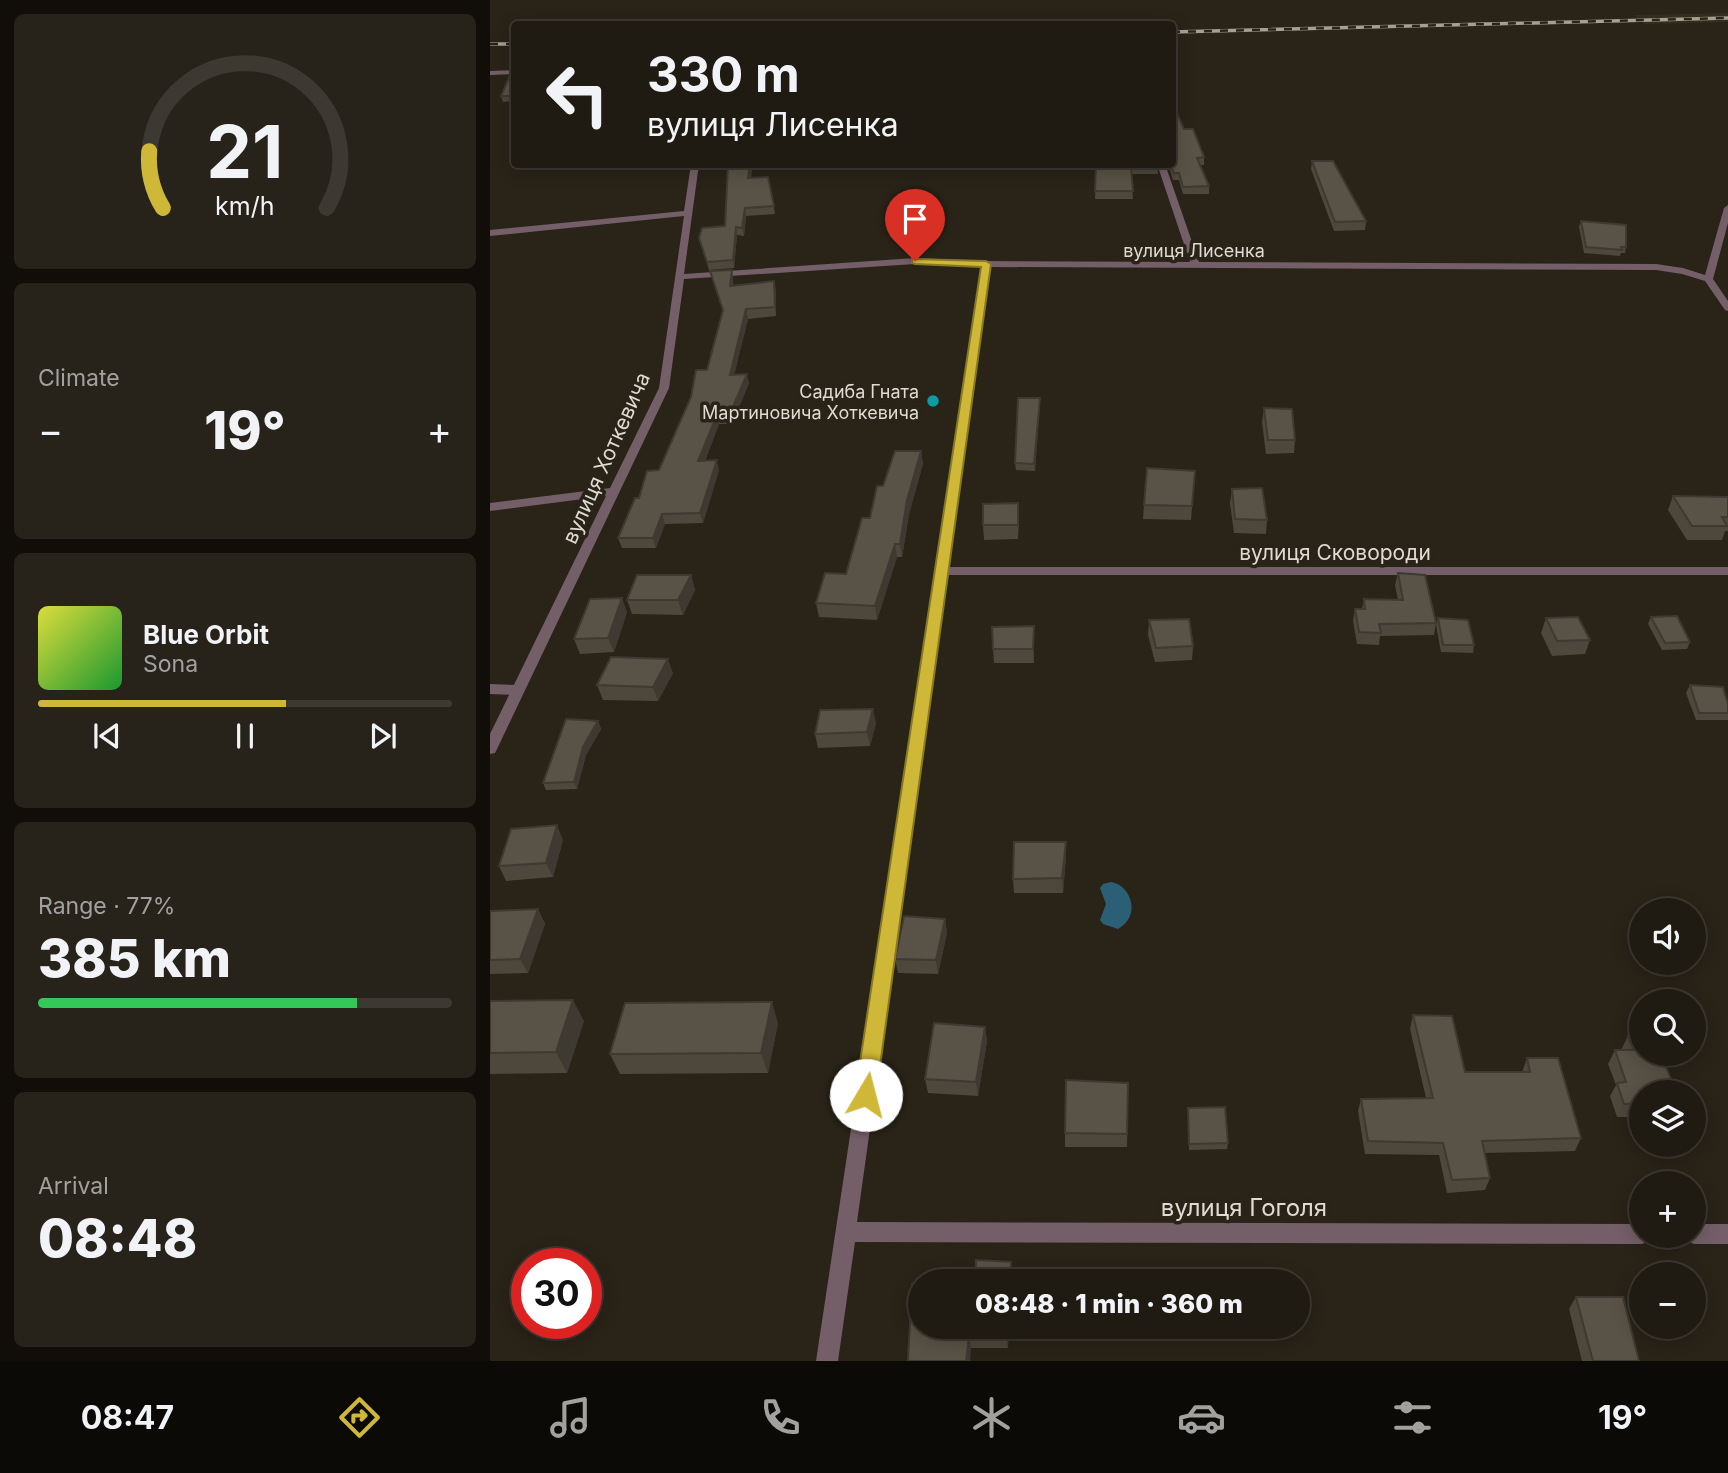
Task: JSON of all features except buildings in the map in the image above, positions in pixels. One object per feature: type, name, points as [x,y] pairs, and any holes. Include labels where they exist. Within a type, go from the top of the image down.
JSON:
[{"type":"street","points":[[490,73],[511,72]]},
{"type":"street","name":"вулиця Хоткевича","points":[[490,748],[664,388],[694,168]]},
{"type":"street","points":[[1162,168],[1196,265]]},
{"type":"street","points":[[1728,208],[1709,279],[1728,308]]},
{"type":"street","points":[[490,233],[688,213]]},
{"type":"street","name":"вулиця Лисенка","points":[[679,277],[915,261],[986,264],[1656,267],[1709,279]]},
{"type":"street","points":[[827,1361],[986,264]]},
{"type":"street","points":[[1717,292],[1728,292]]},
{"type":"street","points":[[490,507],[614,491]]},
{"type":"street","name":"вулиця Сковороди","points":[[942,571],[1728,571]]},
{"type":"street","points":[[490,689],[518,690]]},
{"type":"street","name":"вулиця Гоголя","points":[[846,1232],[1629,1234]]},
{"type":"street","points":[[1706,1234],[1728,1234]]},
{"type":"shaded area","points":[[1728,13],[1728,22],[1645,24],[1634,15]]},
{"type":"water","points":[[1111,882],[1124,889],[1131,902],[1130,917],[1118,929],[1103,924],[1100,920],[1106,904],[1100,888]]},
{"type":"railway","points":[[1176,32],[1728,18]]},
{"type":"railway","points":[[490,44],[511,44]]},
{"type":"place","name":"Садиба Гната Мартиновича Хоткевича","points":[[933,401]]},
{"type":"route","points":[[866,1095],[986,264],[915,261]]}]
